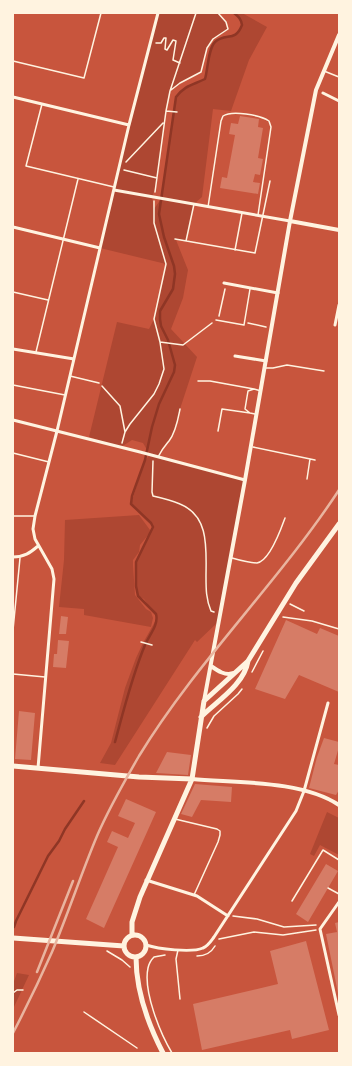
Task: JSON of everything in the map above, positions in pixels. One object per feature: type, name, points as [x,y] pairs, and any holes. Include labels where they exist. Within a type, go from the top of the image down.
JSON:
[{"type":"main road","points":[[132,935],[131,929],[134,916],[146,880],[192,779],[204,701],[248,661],[296,583],[339,524]]},
{"type":"main road","points":[[201,717],[231,690],[241,678],[248,661]]},
{"type":"main road","points":[[13,766],[139,777],[192,779]]},
{"type":"main road","points":[[132,935],[140,936],[144,939],[146,945],[143,953],[136,957],[128,954],[125,951],[124,946],[126,939],[132,935]]},
{"type":"main road","points":[[13,938],[124,946]]},
{"type":"main road","points":[[136,957],[138,984],[152,1028],[163,1053]]},
{"type":"street","points":[[38,768],[54,579],[52,569],[35,539],[33,529],[35,516],[57,431],[129,126],[158,13]]},
{"type":"street","points":[[204,701],[245,480],[290,221],[316,90],[339,36]]},
{"type":"street","points":[[323,93],[339,101]]},
{"type":"street","points":[[13,98],[129,126]]},
{"type":"street","points":[[114,188],[168,200],[339,230]]},
{"type":"street","points":[[13,227],[100,248]]},
{"type":"street","points":[[225,283],[278,293]]},
{"type":"street","points":[[335,325],[339,305]]},
{"type":"street","points":[[13,349],[74,359]]},
{"type":"street","points":[[235,356],[266,361]]},
{"type":"street","points":[[13,420],[245,480]]},
{"type":"street","points":[[13,557],[20,557],[30,553],[38,546]]},
{"type":"street","points":[[211,664],[223,673],[235,673]]},
{"type":"street","points":[[146,945],[156,949],[198,950],[206,946],[214,937],[296,811],[304,791],[328,703]]},
{"type":"street","points":[[192,779],[262,783],[304,791],[339,805]]},
{"type":"street","points":[[146,880],[194,895],[228,916]]},
{"type":"street","points":[[338,902],[320,929],[339,1015]]},
{"type":"lane","points":[[13,61],[84,78],[101,13]]},
{"type":"lane","points":[[324,71],[339,78]]},
{"type":"lane","points":[[42,104],[26,166],[114,188]]},
{"type":"lane","points":[[208,207],[221,121],[223,116],[231,112],[263,118],[269,121],[270,127],[258,216]]},
{"type":"lane","points":[[36,353],[78,179]]},
{"type":"lane","points":[[175,239],[255,253],[270,181]]},
{"type":"lane","points":[[186,241],[194,204]]},
{"type":"lane","points":[[235,250],[242,213]]},
{"type":"lane","points":[[217,320],[244,325],[250,288]]},
{"type":"lane","points":[[13,292],[48,300]]},
{"type":"lane","points":[[265,367],[273,368],[287,365],[324,371]]},
{"type":"lane","points":[[70,376],[99,383]]},
{"type":"lane","points":[[198,381],[210,381],[260,390]]},
{"type":"lane","points":[[13,386],[65,395]]},
{"type":"lane","points":[[250,414],[245,409],[248,391],[254,389]]},
{"type":"lane","points":[[154,456],[170,440],[177,424],[180,409]]},
{"type":"lane","points":[[218,431],[222,409],[256,415]]},
{"type":"lane","points":[[251,446],[315,460]]},
{"type":"lane","points":[[13,453],[49,462]]},
{"type":"lane","points":[[307,479],[310,459]]},
{"type":"lane","points":[[13,516],[35,516]]},
{"type":"lane","points":[[230,558],[258,563],[263,560],[272,550],[285,518]]},
{"type":"lane","points":[[13,630],[20,557]]},
{"type":"lane","points":[[13,674],[46,677]]},
{"type":"lane","points":[[174,818],[220,831],[218,842],[194,895]]},
{"type":"lane","points":[[292,901],[322,850],[339,860]]},
{"type":"lane","points":[[178,950],[176,959],[180,998]]},
{"type":"lane","points":[[84,1012],[137,1048]]},
{"type":"path","points":[[155,194],[164,122],[170,91],[196,13]]},
{"type":"path","points":[[170,91],[180,82],[201,72],[207,48],[214,39],[228,29],[226,22],[218,13]]},
{"type":"path","points":[[151,42],[158,44],[166,38],[165,49],[167,50],[173,40],[176,41],[173,60],[180,63]]},
{"type":"path","points":[[166,110],[177,112]]},
{"type":"path","points":[[119,169],[164,122]]},
{"type":"path","points":[[119,169],[157,178]]},
{"type":"path","points":[[121,447],[125,432],[154,394],[164,369],[160,342],[154,319],[166,264],[154,223],[154,201]]},
{"type":"path","points":[[160,342],[182,345],[217,320],[225,283]]},
{"type":"path","points":[[244,322],[271,328]]},
{"type":"path","points":[[99,383],[120,406],[125,432]]},
{"type":"path","points":[[154,456],[152,467],[153,496],[188,508],[200,521],[206,542],[206,594],[211,610],[220,613]]},
{"type":"path","points":[[290,604],[304,611]]},
{"type":"path","points":[[276,616],[312,621],[339,629]]},
{"type":"path","points":[[141,642],[152,645]]},
{"type":"path","points":[[328,888],[339,894]]},
{"type":"path","points":[[228,916],[257,919],[284,927],[322,925]]},
{"type":"path","points":[[219,939],[254,932],[283,935],[320,929]]},
{"type":"path","points":[[213,949],[216,944]]},
{"type":"path","points":[[148,967],[147,978],[150,998],[163,1035],[172,1053]]},
{"type":"path","points":[[13,993],[17,990],[23,990]]},
{"type":"shaded area","points":[[158,13],[218,13],[226,22],[228,29],[214,39],[208,46],[201,72],[180,83],[170,91],[156,186],[152,197],[154,209],[161,199],[176,97],[186,88],[205,79],[211,49],[215,42],[219,39],[233,36],[239,30],[242,25],[240,18],[234,13],[242,13],[267,27],[249,60],[231,111],[213,109],[202,197],[194,204],[186,241],[176,240],[188,270],[183,298],[171,329],[197,357],[180,409],[177,424],[171,437],[158,456],[245,480],[218,622],[197,642],[195,640],[115,765],[100,763],[111,743],[125,688],[136,658],[157,618],[144,599],[138,596],[136,586],[136,562],[153,527],[151,523],[131,504],[145,460],[150,455],[143,443],[132,440],[121,447],[89,437],[117,322],[149,329],[154,319],[166,264],[100,248]]},
{"type":"shaded area","points":[[139,515],[150,530],[149,534],[140,545],[139,552],[133,560],[135,595],[146,609],[151,612],[153,618],[151,627],[84,615],[84,609],[59,607],[64,560],[65,520]]},
{"type":"shaded area","points":[[327,812],[339,818],[339,855],[320,845],[314,856],[310,854]]},
{"type":"shaded area","points":[[17,973],[29,975],[13,1009],[13,984]]},
{"type":"building","points":[[240,116],[259,119],[258,127],[263,128],[258,158],[263,159],[260,175],[255,174],[253,182],[260,183],[258,194],[220,188],[222,177],[227,178],[235,135],[229,134],[231,123],[238,124]]},
{"type":"building","points":[[61,616],[68,617],[66,634],[59,634]]},
{"type":"building","points":[[286,620],[317,634],[320,628],[339,636],[339,692],[299,675],[285,699],[255,689]]},
{"type":"building","points":[[58,640],[69,641],[66,668],[53,667],[54,654],[57,654]]},
{"type":"building","points":[[19,711],[35,713],[31,760],[15,759]]},
{"type":"building","points":[[324,738],[339,742],[334,764],[339,765],[339,790],[336,795],[309,788],[317,757]]},
{"type":"building","points":[[167,752],[191,755],[188,775],[156,773]]},
{"type":"building","points":[[195,784],[232,787],[231,802],[201,800],[192,817],[181,814]]},
{"type":"building","points":[[126,799],[156,812],[104,928],[86,919],[118,847],[107,842],[112,831],[128,838],[135,823],[118,816]]},
{"type":"building","points":[[326,864],[338,871],[308,922],[296,914]]},
{"type":"building","points":[[339,922],[338,993],[326,934],[337,932],[335,923]]},
{"type":"building","points":[[306,941],[329,1030],[292,1039],[290,1030],[202,1050],[193,1004],[278,984],[270,951]]},
{"type":"waterway","points":[[115,742],[136,669],[157,618],[156,614],[138,596],[136,586],[136,562],[153,527],[151,523],[131,504],[132,496],[145,460],[152,427],[159,404],[174,372],[175,365],[168,340],[161,326],[160,319],[160,311],[173,289],[175,274],[159,214],[176,97],[186,88],[205,79],[211,49],[215,42],[219,39],[233,36],[239,30],[242,23],[240,18],[234,13]]},
{"type":"waterway","points":[[14,927],[48,856],[84,801]]},
{"type":"railway","points":[[13,1033],[52,952],[91,850],[117,795],[139,756],[186,687],[290,557],[339,490]]},
{"type":"railway","points":[[37,972],[73,881]]}]
